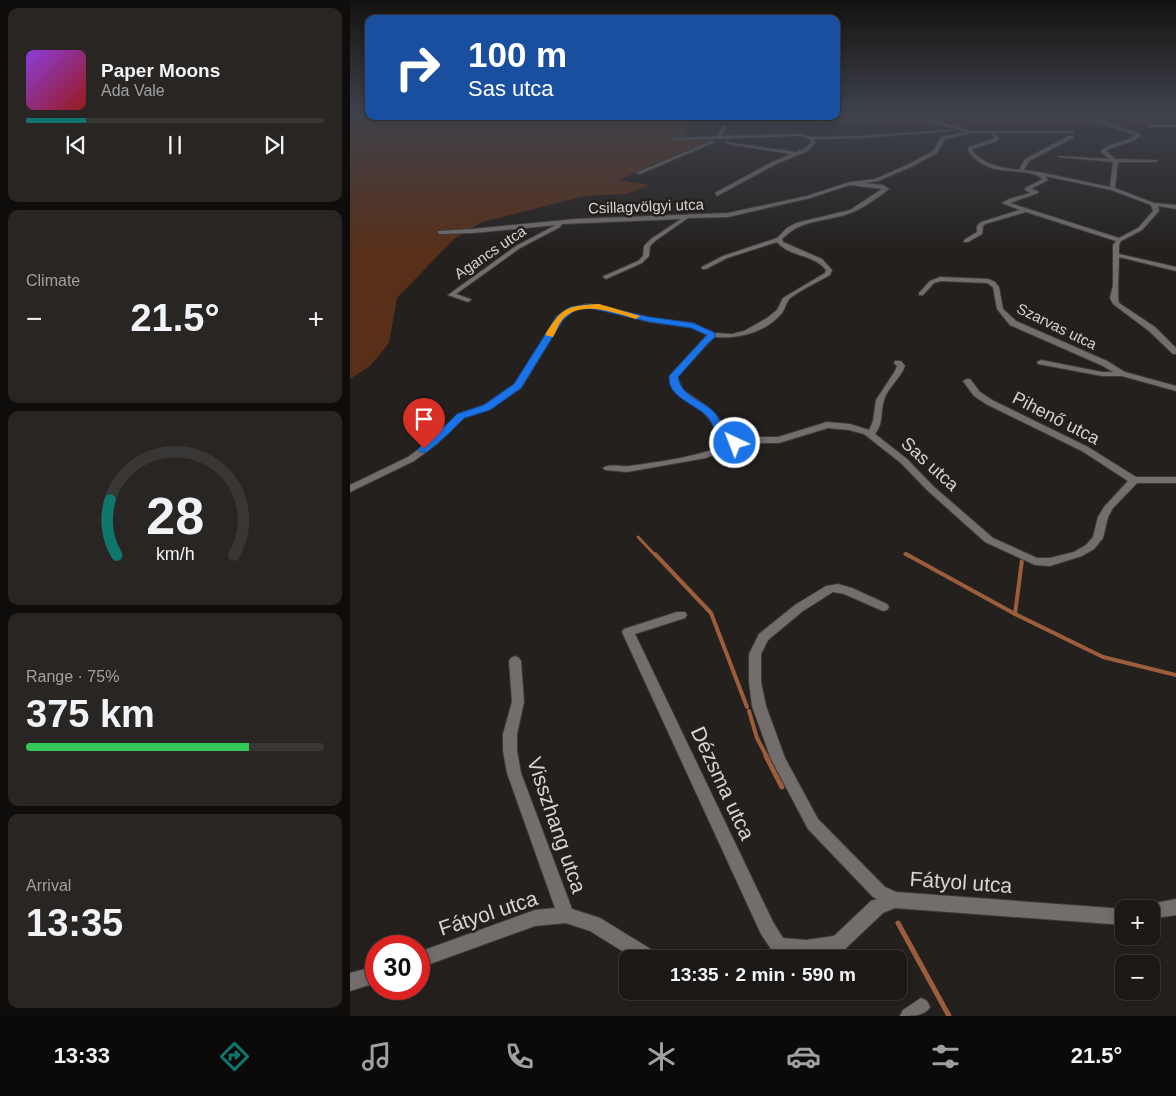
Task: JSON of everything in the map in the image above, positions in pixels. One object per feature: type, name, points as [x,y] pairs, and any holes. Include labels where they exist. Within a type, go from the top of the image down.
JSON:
[{"type":"street","points":[[638,173],[672,158]]},
{"type":"street","points":[[716,194],[786,158]]},
{"type":"street","points":[[850,183],[880,178],[921,158]]},
{"type":"street","points":[[978,158],[996,169],[1033,173],[1112,189],[1152,204],[1176,208]]},
{"type":"street","points":[[1021,171],[1030,158]]},
{"type":"street","points":[[1087,158],[1115,161],[1156,161]]},
{"type":"street","points":[[1112,158],[1115,161]]},
{"type":"street","points":[[1112,189],[1115,179],[1115,161]]},
{"type":"street","points":[[1033,173],[1046,179],[1027,189],[1036,192],[1016,197],[1006,203],[1119,240]]},
{"type":"street","points":[[704,268],[725,257],[779,239],[789,228],[798,224],[852,211],[886,189],[881,186],[850,183]]},
{"type":"street","name":"Csillagvölgyi utca","points":[[440,232],[473,231],[560,222],[732,214],[810,196],[850,183]]},
{"type":"street","points":[[1152,204],[1155,206],[1156,211],[1140,229],[1119,240],[1116,245],[1116,286],[1113,298],[1116,304],[1152,329],[1176,352]]},
{"type":"street","points":[[966,241],[980,233],[980,226],[983,223],[1025,210]]},
{"type":"street","points":[[606,277],[640,262],[646,256],[647,246],[664,231],[683,221],[685,217]]},
{"type":"street","name":"Agancs utca","points":[[468,300],[451,295],[518,247],[558,226],[560,222]]},
{"type":"street","points":[[350,489],[411,459],[434,442],[461,416],[487,408],[518,386],[560,318],[573,308],[590,306],[604,308],[650,320],[693,326],[712,335],[732,336],[755,329],[776,315],[783,302],[789,296],[828,274],[829,270],[826,266],[787,247],[779,239]]},
{"type":"street","points":[[1117,255],[1176,269]]},
{"type":"street","name":"Szarvas utca","points":[[921,294],[932,282],[940,279],[988,281],[994,283],[1000,309],[1013,323],[1104,363],[1122,374],[1176,389]]},
{"type":"street","points":[[608,468],[627,469],[706,455],[735,443],[735,440],[721,430],[711,414],[679,391],[674,384],[673,377],[712,335]]},
{"type":"street","points":[[1041,362],[1102,374],[1122,374]]},
{"type":"street","points":[[871,434],[879,420],[880,402],[887,388],[898,375],[901,366],[898,363]]},
{"type":"street","name":"Pihenő utca","points":[[967,381],[977,394],[989,402],[1028,419],[1049,432],[1085,449],[1134,480]]},
{"type":"street","name":"Sas utca","points":[[735,440],[779,440],[827,425],[850,427],[871,434],[904,461],[930,488],[989,540],[1035,560],[1050,562],[1078,554],[1090,548],[1098,538],[1103,517],[1109,507],[1134,480]]},
{"type":"street","points":[[1134,480],[1176,480]]},
{"type":"street","points":[[883,607],[838,588],[830,589],[799,608],[763,637],[755,654],[756,690],[759,706],[778,759],[813,824],[879,892],[895,900]]},
{"type":"street","name":"Dézsma utca","points":[[681,615],[628,632],[763,919],[778,946],[806,948],[838,944]]},
{"type":"street","name":"Visszhang utca","points":[[515,660],[518,702],[510,734],[510,751],[514,773],[566,914]]},
{"type":"street","name":"Fátyol utca","points":[[828,950],[838,944],[877,907],[895,900],[1115,915]]},
{"type":"street","points":[[1160,910],[1176,907]]},
{"type":"street","name":"Fátyol utca","points":[[430,956],[535,918],[566,914],[594,924],[636,950]]},
{"type":"street","points":[[350,982],[365,978]]},
{"type":"shaded area","points":[[350,158],[668,158],[619,180],[649,185],[627,194],[585,196],[482,222],[454,239],[397,298],[389,343],[371,365],[350,379]]},
{"type":"waterway","points":[[638,537],[656,556]]},
{"type":"waterway","points":[[655,554],[711,613],[747,707]]},
{"type":"waterway","points":[[906,554],[1015,614]]},
{"type":"waterway","points":[[1015,614],[1022,560]]},
{"type":"waterway","points":[[1015,614],[1103,657],[1176,675]]},
{"type":"waterway","points":[[749,711],[757,738],[767,757]]},
{"type":"waterway","points":[[766,756],[782,787]]},
{"type":"waterway","points":[[898,923],[949,1016]]},
{"type":"slow traffic","points":[[550,335],[560,318],[573,308],[599,307],[636,316]]},
{"type":"route","points":[[424,449],[461,416],[487,408],[518,386],[560,318],[567,311],[583,306],[604,308],[650,320],[693,326],[712,335],[673,377],[674,384],[679,391],[711,414],[721,430],[735,440],[735,443]]}]
